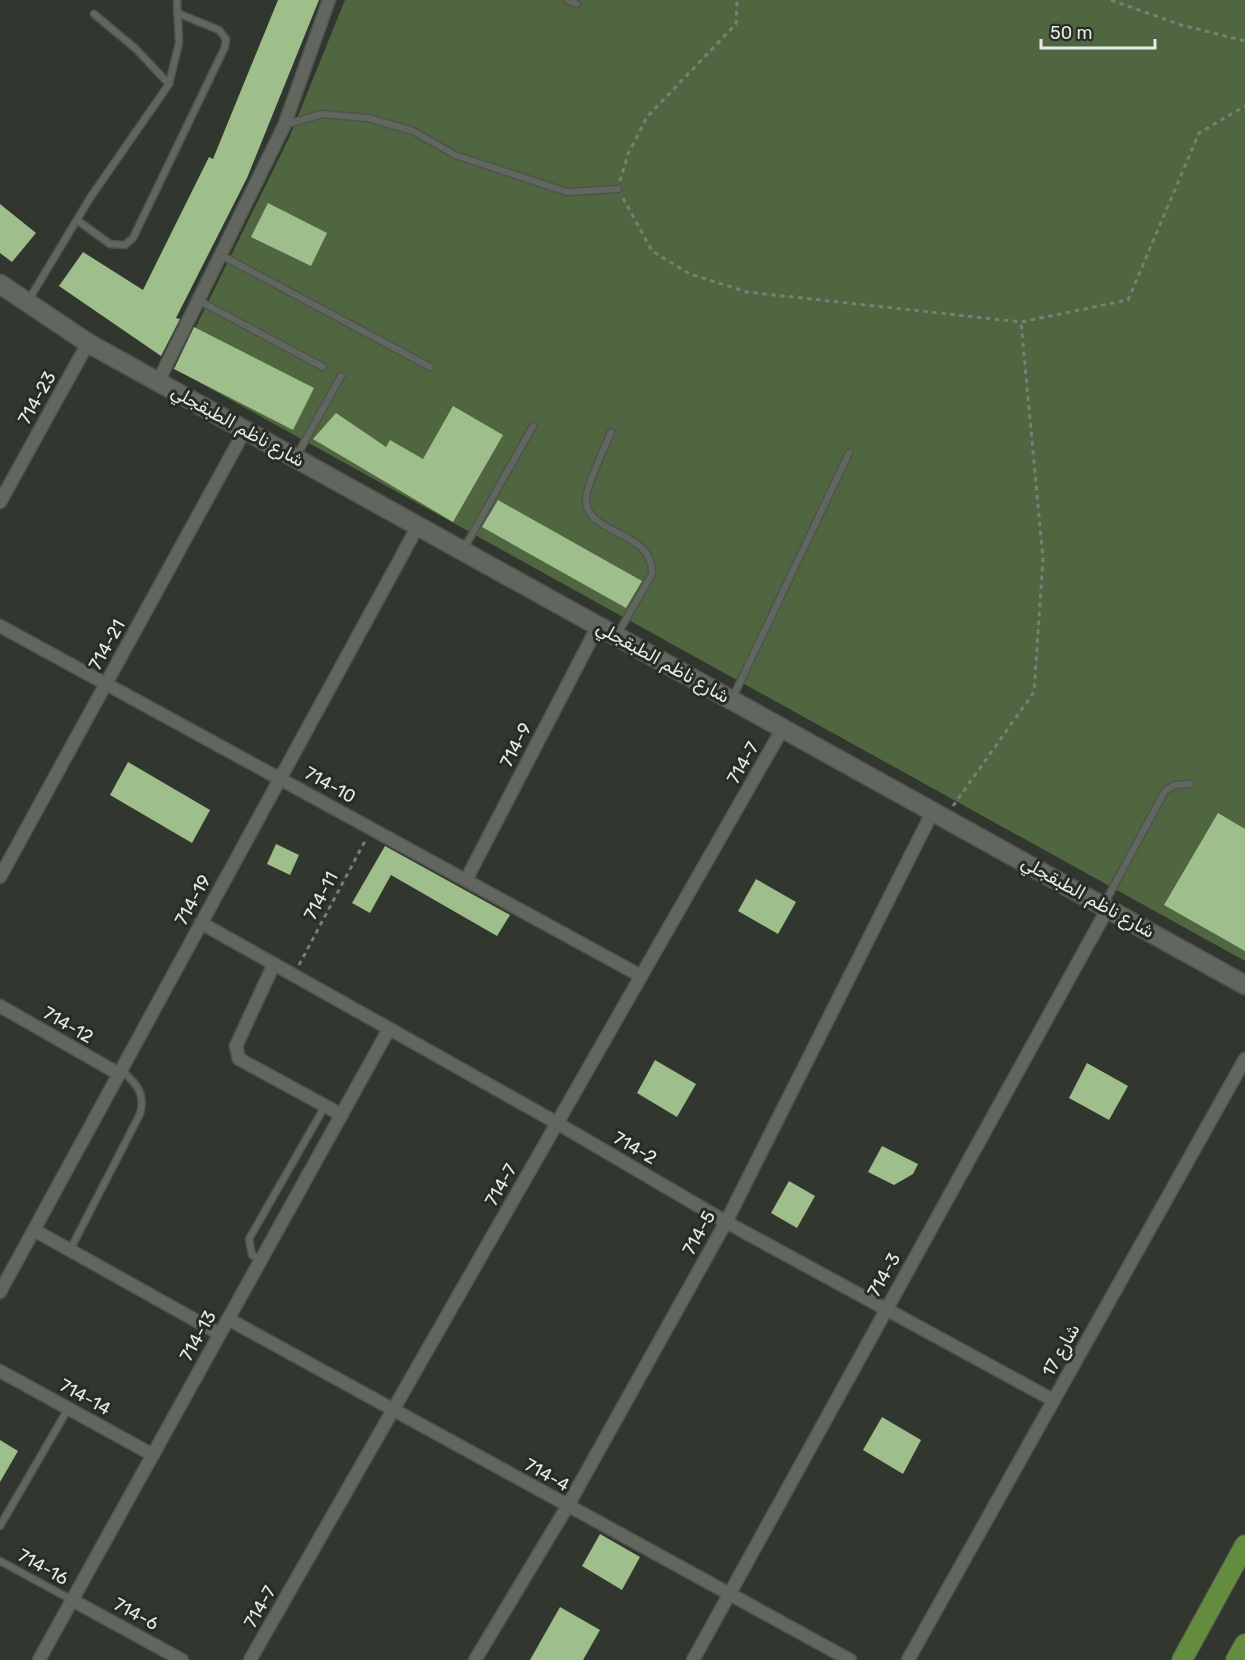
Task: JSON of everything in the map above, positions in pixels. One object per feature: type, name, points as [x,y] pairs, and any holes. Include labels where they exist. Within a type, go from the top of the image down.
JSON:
[{"type":"main road","name":"شارع ناظم الطبقجلي","points":[[0,284],[25,306]]},
{"type":"main road","name":"شارع ناظم الطبقجلي","points":[[0,297],[25,306],[1245,985]]},
{"type":"main road","points":[[1182,1660],[1245,1545]]},
{"type":"main road","points":[[1236,1660],[1245,1644]]},
{"type":"street","points":[[158,382],[284,126],[328,0]]},
{"type":"street","name":"714-23","points":[[0,502],[85,340]]},
{"type":"street","name":"714-21","points":[[0,877],[245,430]]},
{"type":"street","name":"714-19","points":[[0,1292],[418,526]]},
{"type":"street","name":"714-10","points":[[0,626],[641,976]]},
{"type":"street","name":"714-9","points":[[466,880],[598,626]]},
{"type":"street","name":"714-7","points":[[250,1660],[783,728]]},
{"type":"street","name":"714-5","points":[[475,1660],[567,1507],[726,1222],[939,815]]},
{"type":"street","name":"714-3","points":[[693,1660],[1105,907]]},
{"type":"street","name":"714-2","points":[[201,923],[557,1123],[726,1222],[887,1308],[1053,1401]]},
{"type":"street","points":[[274,964],[236,1046],[239,1059],[342,1115]]},
{"type":"street","name":"714-12","points":[[0,1006],[120,1072]]},
{"type":"street","name":"714-13","points":[[39,1660],[389,1029]]},
{"type":"street","name":"شارع 17","points":[[908,1660],[1245,1059]]},
{"type":"street","points":[[34,1230],[220,1334]]},
{"type":"street","name":"714-4","points":[[228,1319],[567,1507],[850,1660]]},
{"type":"street","name":"714-14","points":[[0,1371],[153,1455]]},
{"type":"street","name":"714-6","points":[[72,1600],[182,1660]]},
{"type":"lane","points":[[25,306],[77,220],[169,84],[179,43],[177,0]]},
{"type":"lane","points":[[567,0],[578,4]]},
{"type":"lane","points":[[77,220],[110,244],[125,245],[133,238],[226,39],[219,30],[177,13]]},
{"type":"lane","points":[[94,15],[136,49],[169,84]]},
{"type":"lane","points":[[284,126],[322,114],[368,118],[413,131],[455,155],[567,192],[618,189]]},
{"type":"lane","points":[[220,255],[430,367]]},
{"type":"lane","points":[[198,300],[322,367]]},
{"type":"lane","points":[[295,458],[341,376]]},
{"type":"lane","points":[[463,550],[533,426]]},
{"type":"lane","points":[[611,432],[586,498],[589,510],[597,521],[634,541],[646,552],[652,567],[652,574],[617,636]]},
{"type":"lane","points":[[732,700],[849,453]]},
{"type":"lane","points":[[1105,907],[1165,791],[1175,785],[1190,784]]},
{"type":"lane","points":[[70,1250],[143,1104],[138,1084],[120,1072]]},
{"type":"lane","points":[[261,1261],[252,1255],[249,1239],[325,1106]]},
{"type":"lane","points":[[0,1526],[68,1409]]},
{"type":"lane","name":"714-16","points":[[0,1561],[72,1600]]},
{"type":"path","points":[[737,0],[736,24],[647,117],[628,154],[618,189],[652,251],[702,278],[747,292],[1021,322],[1128,300],[1199,133],[1245,106]]},
{"type":"path","points":[[1111,0],[1181,25],[1245,41]]},
{"type":"path","points":[[939,815],[1034,692],[1043,559],[1021,322]]},
{"type":"path","name":"714-11","points":[[294,975],[372,829]]},
{"type":"green space","points":[[345,0],[1245,0],[1245,961],[175,369],[289,138]]},
{"type":"building","points":[[278,0],[319,0],[247,178],[176,318],[180,319],[161,356],[59,286],[83,252],[143,290],[209,157],[213,159]]},
{"type":"building","points":[[268,203],[327,233],[311,266],[251,237]]},
{"type":"building","points":[[0,204],[36,233],[12,262],[0,253]]},
{"type":"building","points":[[194,327],[314,388],[293,430],[174,369]]},
{"type":"building","points":[[453,406],[503,435],[453,522],[313,439],[336,413],[386,447],[390,440],[423,459]]},
{"type":"building","points":[[498,500],[642,581],[626,608],[482,527]]},
{"type":"building","points":[[128,762],[210,810],[192,843],[110,795]]},
{"type":"building","points":[[1218,813],[1245,829],[1245,951],[1164,905]]},
{"type":"building","points":[[276,844],[299,855],[290,875],[267,864]]},
{"type":"building","points":[[385,846],[510,915],[497,936],[391,875],[370,913],[352,903]]},
{"type":"building","points":[[756,879],[796,902],[778,934],[738,911]]},
{"type":"building","points":[[655,1060],[696,1084],[677,1117],[637,1093]]},
{"type":"building","points":[[1087,1063],[1128,1086],[1109,1120],[1069,1098]]},
{"type":"building","points":[[882,1146],[918,1164],[913,1174],[894,1185],[868,1172]]},
{"type":"building","points":[[789,1181],[815,1196],[797,1228],[771,1213]]},
{"type":"building","points":[[882,1417],[921,1440],[903,1474],[863,1450]]},
{"type":"building","points":[[0,1440],[18,1451],[0,1482]]},
{"type":"building","points":[[600,1534],[640,1557],[622,1590],[582,1566]]},
{"type":"building","points":[[560,1607],[600,1630],[583,1660],[530,1660]]}]
